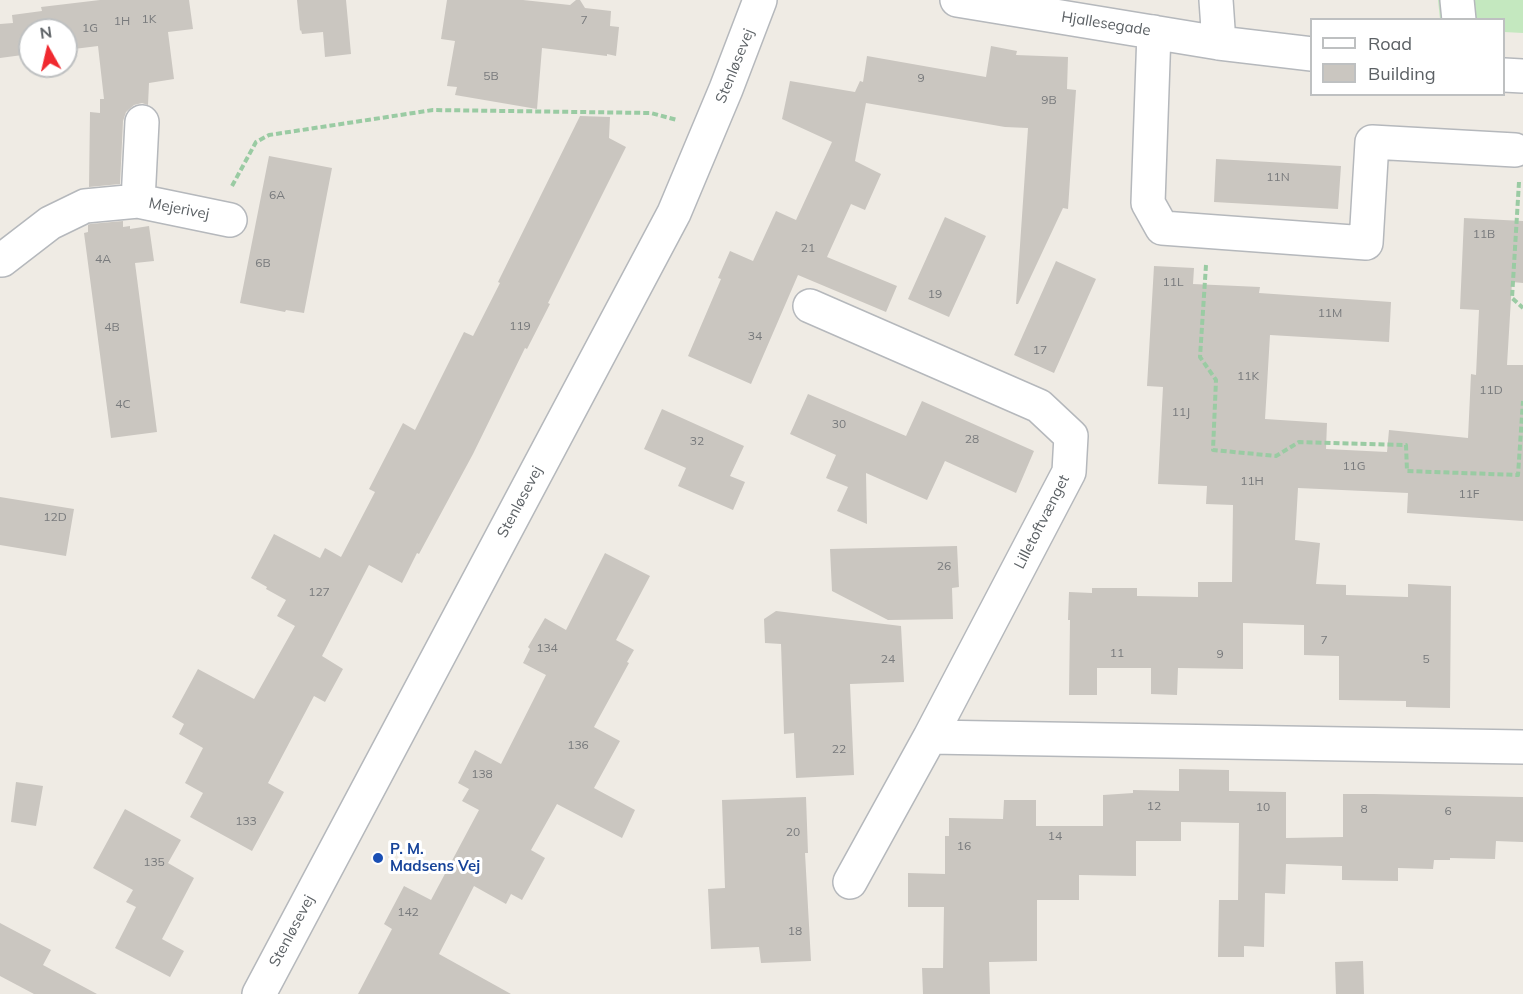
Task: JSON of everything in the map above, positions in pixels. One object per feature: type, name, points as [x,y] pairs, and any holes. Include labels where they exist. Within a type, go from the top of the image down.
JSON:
[{"type":"street","name":"Stenløsevej","points":[[259,994],[674,213],[760,0]]},
{"type":"street","name":"Hjallesegade","points":[[957,0],[1219,43],[1310,54]]},
{"type":"street","points":[[1216,0],[1219,43]]},
{"type":"street","points":[[1457,0],[1459,18]]},
{"type":"street","points":[[1154,32],[1148,203],[1162,228],[1366,243],[1372,142],[1515,150]]},
{"type":"street","points":[[1505,75],[1523,76]]},
{"type":"street","points":[[138,201],[142,122]]},
{"type":"street","name":"Mejerivej","points":[[0,260],[50,223],[85,206],[138,201],[230,219]]},
{"type":"street","name":"Lilletoftvænget","points":[[810,306],[1039,406],[1071,436],[1069,472],[930,737],[850,882]]},
{"type":"street","points":[[930,737],[1523,747]]},
{"type":"path","points":[[230,219],[231,188],[256,142],[269,135],[433,110],[651,113],[710,128]]},
{"type":"path","points":[[1515,150],[1519,183],[1512,298],[1523,308]]},
{"type":"path","points":[[1208,232],[1200,357],[1216,380],[1213,450],[1276,456],[1299,442],[1406,445],[1407,471],[1518,475],[1523,400]]},
{"type":"green space","points":[[1438,0],[1523,0],[1523,33],[1505,32],[1505,18],[1440,18]]},
{"type":"building","points":[[100,0],[189,0],[193,29],[168,32],[174,79],[149,83],[148,105],[142,103],[134,105],[126,112],[123,121],[120,184],[89,187],[90,112],[100,113],[100,99],[104,99],[98,46],[78,48],[78,18],[18,18],[18,56],[0,58],[0,24],[13,23],[12,15],[42,11],[41,7]]},
{"type":"building","points":[[297,0],[346,0],[351,54],[325,57],[323,32],[302,34]]},
{"type":"building","points":[[447,0],[523,0],[570,5],[580,0],[585,8],[611,11],[610,26],[619,27],[616,56],[542,48],[537,109],[455,95],[457,87],[447,86],[455,41],[441,39]]},
{"type":"building","points":[[991,46],[1017,51],[1016,55],[1068,57],[1067,89],[1076,90],[1068,209],[1063,208],[1018,304],[1016,304],[1028,128],[1005,127],[866,103],[855,161],[881,174],[865,210],[851,204],[827,257],[897,286],[886,312],[798,275],[751,384],[688,356],[721,279],[718,278],[730,251],[753,261],[776,211],[796,220],[832,142],[782,119],[790,81],[855,92],[860,81],[863,82],[867,56],[986,77]]},
{"type":"building","points":[[580,116],[610,117],[609,138],[626,147],[527,349],[525,348],[473,454],[402,583],[369,565],[322,656],[343,669],[325,702],[314,696],[268,783],[284,792],[252,851],[190,817],[203,793],[185,783],[203,748],[179,734],[184,724],[172,717],[198,669],[254,699],[295,626],[277,616],[286,600],[251,578],[274,534],[320,558],[325,548],[341,557],[375,492],[369,489],[403,423],[415,430],[464,332],[473,336]]},
{"type":"building","points":[[269,156],[332,168],[304,313],[286,310],[285,312],[240,303]]},
{"type":"building","points":[[1216,159],[1341,166],[1338,209],[1214,202]]},
{"type":"building","points":[[945,217],[986,236],[949,317],[908,299]]},
{"type":"building","points":[[1464,218],[1523,221],[1523,283],[1512,282],[1507,365],[1523,365],[1523,521],[1407,513],[1408,493],[1298,488],[1295,540],[1320,543],[1316,584],[1346,585],[1346,595],[1408,597],[1408,584],[1451,586],[1450,708],[1406,707],[1406,701],[1339,700],[1339,656],[1304,655],[1304,625],[1243,623],[1243,669],[1178,668],[1177,695],[1151,694],[1151,668],[1097,668],[1097,695],[1069,695],[1069,592],[1092,593],[1092,588],[1137,588],[1137,596],[1198,597],[1198,582],[1232,582],[1233,505],[1206,504],[1207,486],[1158,484],[1163,387],[1147,386],[1154,266],[1194,268],[1193,284],[1260,287],[1259,293],[1391,302],[1389,342],[1270,335],[1265,419],[1327,423],[1326,449],[1387,452],[1389,430],[1468,438],[1471,374],[1476,375],[1479,310],[1460,309]]},
{"type":"building","points":[[123,221],[123,227],[130,226],[130,229],[149,226],[154,261],[135,263],[157,432],[111,438],[84,233],[88,232],[90,224]]},
{"type":"building","points":[[1056,261],[1096,279],[1054,373],[1014,355]]},
{"type":"building","points":[[808,394],[906,436],[922,401],[1034,451],[1016,493],[945,461],[927,500],[866,473],[867,524],[837,511],[848,487],[826,478],[836,455],[790,434]]},
{"type":"building","points":[[662,409],[744,446],[730,476],[745,482],[733,510],[678,486],[686,468],[644,449]]},
{"type":"building","points":[[0,497],[74,509],[66,556],[0,545]]},
{"type":"building","points":[[957,546],[959,587],[952,588],[953,619],[888,620],[832,591],[830,549]]},
{"type":"building","points":[[605,553],[650,576],[616,640],[634,650],[594,727],[620,741],[594,788],[635,810],[622,838],[557,804],[531,850],[545,858],[522,900],[511,894],[506,904],[474,886],[439,954],[511,994],[358,994],[392,929],[384,924],[404,886],[431,900],[479,810],[462,801],[469,789],[458,783],[475,750],[501,764],[546,675],[523,663],[530,649],[528,647],[545,618],[566,630]]},
{"type":"building","points":[[776,611],[901,626],[904,682],[850,684],[854,775],[796,778],[794,733],[784,734],[781,644],[765,643],[764,619]]},
{"type":"building","points":[[1179,769],[1229,770],[1229,791],[1286,792],[1286,838],[1343,837],[1343,794],[1374,794],[1523,797],[1523,842],[1496,841],[1495,859],[1450,858],[1450,860],[1434,860],[1433,869],[1398,868],[1398,881],[1342,880],[1342,866],[1286,864],[1285,894],[1265,893],[1264,947],[1244,946],[1244,957],[1218,957],[1219,900],[1238,900],[1239,823],[1181,822],[1181,841],[1136,841],[1136,876],[1079,875],[1079,900],[1037,900],[1037,961],[989,962],[990,994],[923,994],[922,968],[943,968],[944,907],[908,907],[908,873],[945,874],[945,836],[949,836],[949,818],[1003,819],[1004,800],[1036,800],[1036,826],[1103,826],[1103,795],[1133,793],[1133,790],[1179,791]]},
{"type":"building","points":[[16,782],[43,786],[36,826],[11,822]]},
{"type":"building","points":[[806,797],[808,853],[805,853],[811,961],[761,963],[759,947],[711,949],[708,889],[725,888],[722,800]]},
{"type":"building","points":[[125,809],[181,840],[168,863],[194,878],[162,939],[184,951],[170,977],[115,948],[136,907],[126,902],[133,890],[93,868]]},
{"type":"building","points":[[0,923],[51,950],[43,965],[97,994],[34,994],[0,976]]},
{"type":"building","points":[[1363,961],[1364,994],[1336,994],[1335,962]]},
{"type":"place","name":"P. M. Madsens Vej","points":[[378,858]]}]
